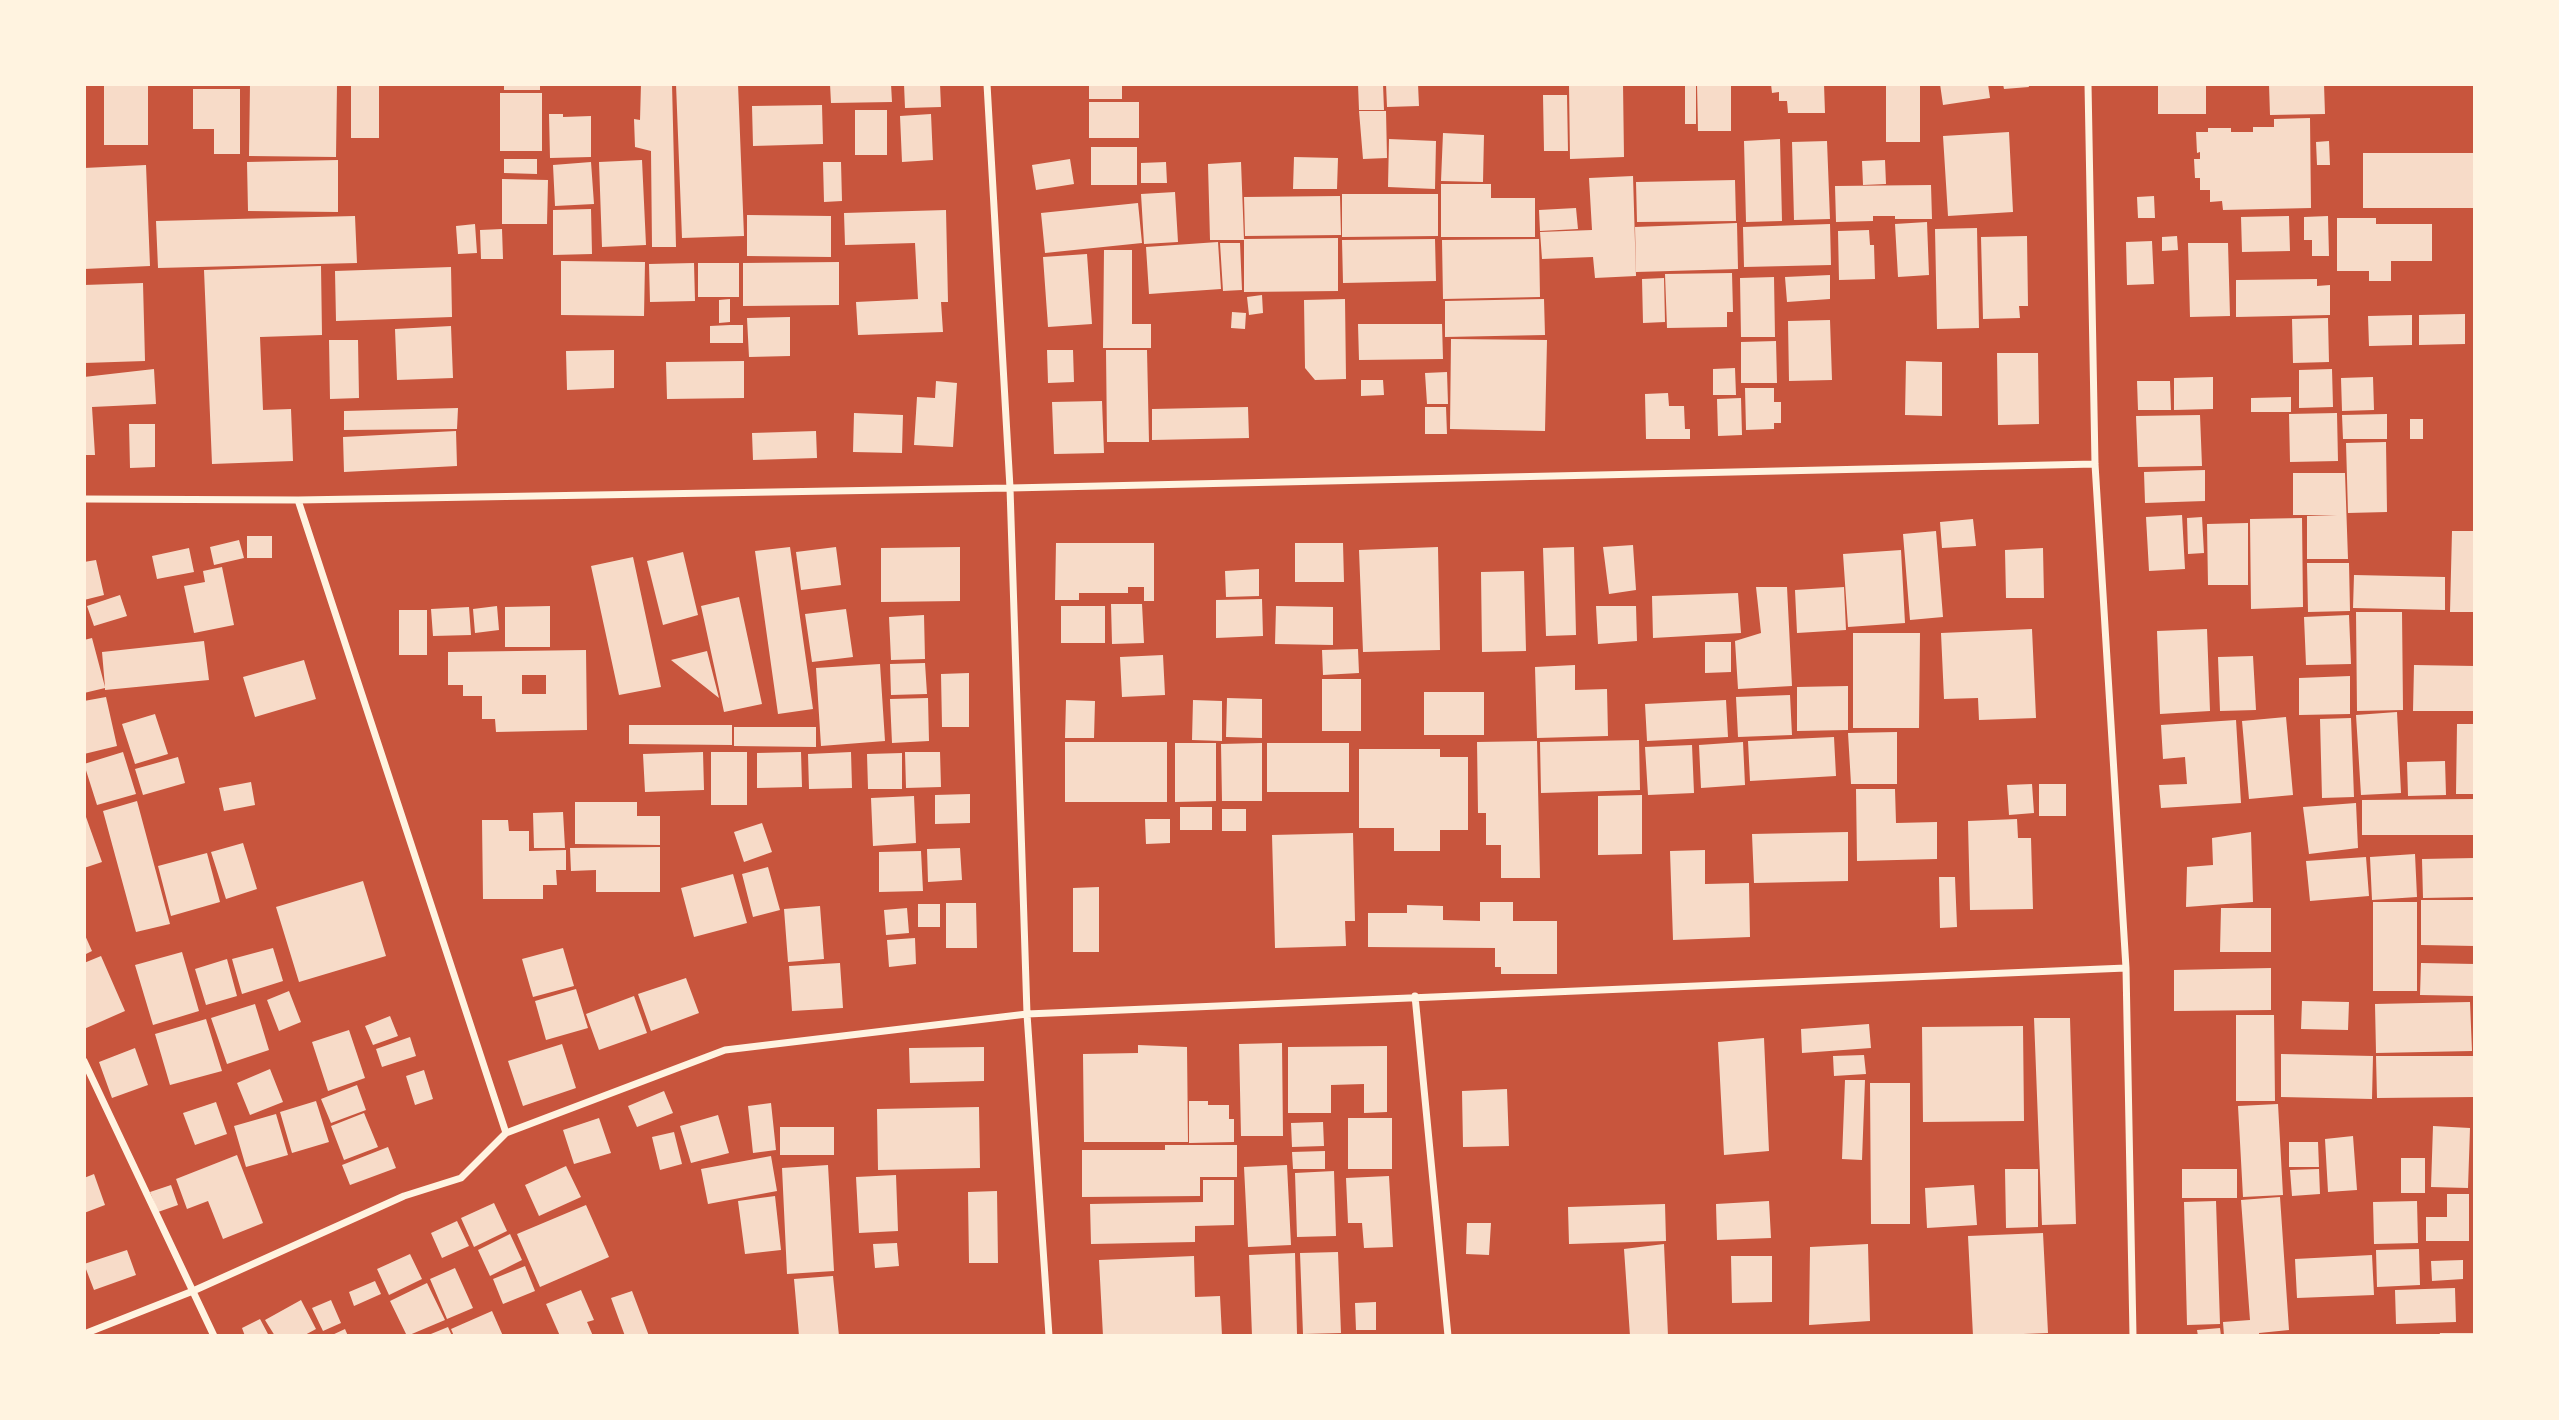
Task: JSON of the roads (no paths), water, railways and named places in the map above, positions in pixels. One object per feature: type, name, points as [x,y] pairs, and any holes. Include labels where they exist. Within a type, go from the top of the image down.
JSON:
[{"type":"street","points":[[987,84],[1010,488],[1027,1014],[1049,1336]]},
{"type":"street","points":[[2088,84],[2095,464],[2126,968],[2133,1336]]},
{"type":"street","points":[[84,499],[298,500],[1010,488],[2095,464]]},
{"type":"street","points":[[298,500],[506,1133]]},
{"type":"street","points":[[84,1334],[193,1291],[404,1196],[461,1178],[506,1133],[725,1051],[1027,1014],[2126,968]]},
{"type":"street","points":[[1415,996],[1448,1336]]},
{"type":"street","points":[[84,1061],[214,1336]]}]
